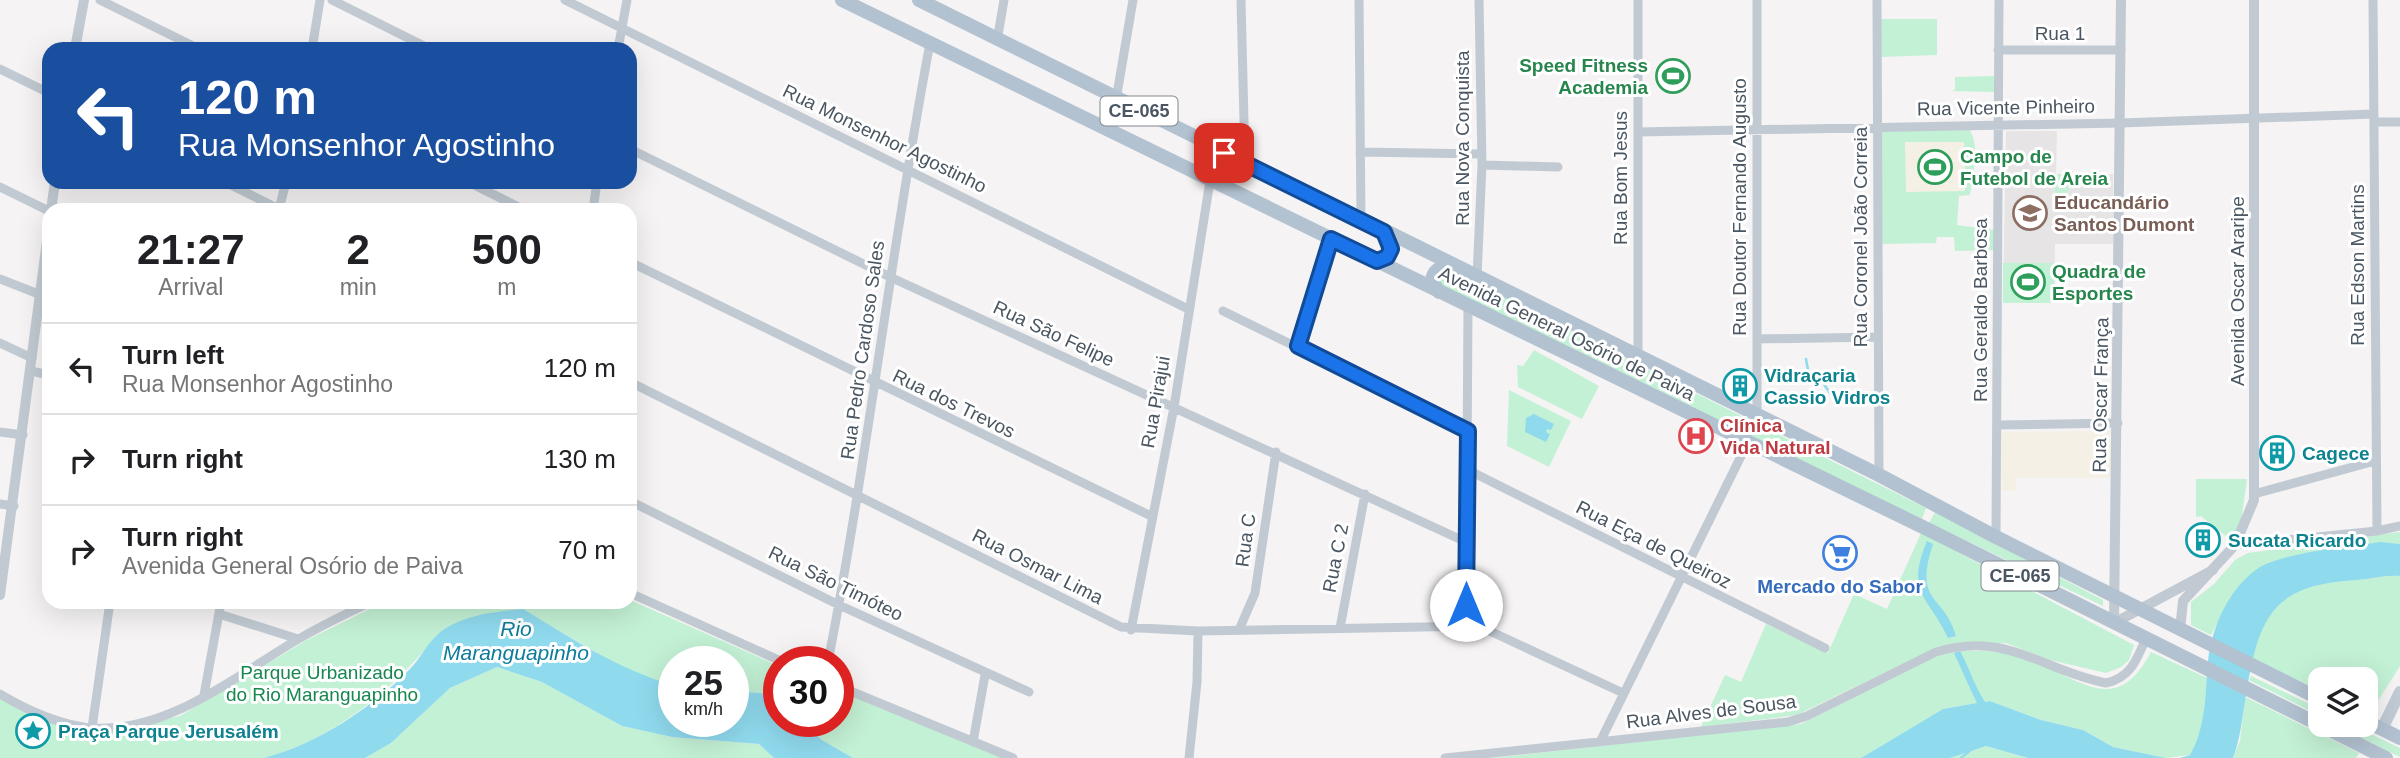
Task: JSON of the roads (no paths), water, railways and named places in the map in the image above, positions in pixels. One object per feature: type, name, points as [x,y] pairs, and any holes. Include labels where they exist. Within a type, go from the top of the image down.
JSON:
[{"type":"main road","name":"Avenida General Osório de Paiva","points":[[842,0],[1921,526],[2245,688],[2361,752],[2386,758]]},
{"type":"main road","name":"Avenida General Osório de Paiva","points":[[919,0],[1245,164],[1757,414],[2308,693]]},
{"type":"main road","points":[[1377,261],[1387,257],[1391,249],[1384,232]]},
{"type":"main road","points":[[1439,292],[1432,281],[1434,273],[1440,267],[1452,265]]},
{"type":"main road","points":[[1921,526],[1930,517],[1932,503]]},
{"type":"main road","points":[[2382,729],[2400,692]]},
{"type":"main road","points":[[2378,727],[2400,738]]},
{"type":"street","points":[[76,42],[84,0]]},
{"type":"street","points":[[100,0],[185,42]]},
{"type":"street","points":[[313,42],[320,0]]},
{"type":"street","points":[[332,0],[416,42]]},
{"type":"street","name":"Rua Monsenhor Agostinho","points":[[565,0],[908,167],[1188,309]]},
{"type":"street","points":[[619,42],[626,0]]},
{"type":"street","points":[[997,41],[1004,0]]},
{"type":"street","points":[[1116,100],[1133,0]]},
{"type":"street","points":[[1241,0],[1245,164]]},
{"type":"street","points":[[1359,0],[1361,220]]},
{"type":"street","name":"Rua Nova Conquista","points":[[1477,277],[1482,165],[1479,0]]},
{"type":"street","name":"Rua Bom Jesus","points":[[1637,355],[1638,0]]},
{"type":"street","name":"Rua Doutor Fernando Augusto","points":[[1757,0],[1757,414]]},
{"type":"street","name":"Rua Coronel João Correia","points":[[1877,0],[1879,475]]},
{"type":"street","name":"Rua Geraldo Barbosa","points":[[1996,537],[1999,0]]},
{"type":"street","name":"Rua Oscar França","points":[[2114,623],[2121,0]]},
{"type":"street","name":"Avenida Oscar Araripe","points":[[2184,632],[2183,601],[2235,545],[2250,515],[2254,494],[2254,0]]},
{"type":"street","name":"Rua Edson Martins","points":[[2373,0],[2377,531]]},
{"type":"street","name":"Rua Pedro Cardoso Sales","points":[[831,646],[859,496],[877,385],[890,277],[930,43]]},
{"type":"street","name":"Rua 1","points":[[1998,50],[2121,50]]},
{"type":"street","points":[[0,69],[42,90]]},
{"type":"street","name":"Rua Vicente Pinheiro","points":[[1638,132],[2254,118],[2374,118],[2400,122]]},
{"type":"street","name":"Rua São Felipe","points":[[637,152],[890,277],[1276,452],[1466,542]]},
{"type":"street","points":[[1360,152],[1482,154]]},
{"type":"street","points":[[1482,165],[1558,167]]},
{"type":"street","name":"Rua Pirajui","points":[[1131,630],[1174,407],[1210,181]]},
{"type":"street","points":[[0,187],[42,206]]},
{"type":"street","points":[[238,189],[265,203]]},
{"type":"street","points":[[482,189],[511,203]]},
{"type":"street","points":[[1298,346],[1331,239]]},
{"type":"street","name":"Rua dos Trevos","points":[[637,265],[877,385],[1151,516]]},
{"type":"street","points":[[0,279],[41,295]]},
{"type":"street","points":[[42,286],[42,300]]},
{"type":"street","points":[[1466,626],[1468,307]]},
{"type":"street","points":[[1223,310],[1468,431]]},
{"type":"street","points":[[0,593],[14,506],[32,358],[42,319]]},
{"type":"street","points":[[1757,339],[1878,337]]},
{"type":"street","points":[[0,343],[32,358]]},
{"type":"street","points":[[31,371],[42,373]]},
{"type":"street","name":"Rua Osmar Lima","points":[[637,385],[1131,630],[1479,626],[1623,693]]},
{"type":"street","points":[[1997,425],[2118,423]]},
{"type":"street","points":[[0,432],[23,435]]},
{"type":"street","points":[[1600,742],[1748,442]]},
{"type":"street","name":"Rua C","points":[[1239,630],[1255,593],[1276,452]]},
{"type":"street","points":[[2254,494],[2375,461]]},
{"type":"street","name":"Rua Eça de Queiroz","points":[[1468,470],[1825,648]]},
{"type":"street","name":"Rua C 2","points":[[1340,628],[1365,494]]},
{"type":"street","points":[[0,503],[14,506]]},
{"type":"street","name":"Rua São Timóteo","points":[[637,505],[985,675],[1029,692]]},
{"type":"street","points":[[2235,545],[2377,531],[2400,526]]},
{"type":"street","name":"Avenida Oscar Araripe","points":[[2114,623],[2213,570]]},
{"type":"street","points":[[637,596],[763,653]]},
{"type":"street","points":[[92,728],[109,609]]},
{"type":"street","points":[[204,695],[220,609]]},
{"type":"street","points":[[0,694],[50,717],[92,728],[151,719],[204,695],[298,639],[357,609]]},
{"type":"street","points":[[219,614],[298,639]]},
{"type":"street","points":[[1189,758],[1197,682],[1198,631]]},
{"type":"street","name":"Rua Alves de Sousa","points":[[1446,758],[1788,722],[1948,649],[1965,647],[2016,650],[2089,680],[2106,683],[2119,679],[2133,667],[2146,638]]},
{"type":"street","points":[[973,742],[985,675]]},
{"type":"street","points":[[854,693],[1013,758]]},
{"type":"water","points":[[1534,414],[1554,424],[1551,430],[1547,429],[1546,432],[1550,434],[1546,442],[1525,432],[1526,418]]},
{"type":"water","points":[[1927,541],[1933,544],[1926,578],[1928,589],[1951,622],[1956,636],[1948,638],[1919,584],[1918,572]]},
{"type":"water","points":[[2381,542],[2400,544],[2400,576],[2328,583],[2306,589],[2288,598],[2274,610],[2264,625],[2257,644],[2240,735],[2233,758],[2180,758],[2190,755],[2199,734],[2210,649],[2218,622],[2231,597],[2249,575],[2260,567],[2285,558]]},
{"type":"water","name":"Rio Maranguapinho","points":[[523,609],[615,662],[658,681],[658,734],[622,726],[542,682],[497,667],[450,688],[391,743],[365,758],[264,758],[304,744],[361,711],[410,669],[433,639],[446,628],[467,619]]},
{"type":"water","points":[[1960,651],[1985,702],[1990,701],[2041,720],[2083,730],[2113,747],[2166,758],[2028,758],[1986,746],[1950,758],[1861,758],[1943,709],[1977,703],[1954,653]]},
{"type":"water","name":"Rio Maranguapinho","points":[[749,692],[761,693],[763,737],[819,737],[853,758],[774,758],[759,744],[672,737],[749,737]]},
{"type":"waterway","points":[[1806,359],[1810,381]]},
{"type":"waterway","points":[[1796,378],[1823,383]]},
{"type":"waterway","points":[[1833,380],[1823,383],[1837,403]]},
{"type":"waterway","points":[[1961,758],[1972,749]]},
{"type":"place","name":"Speed Fitness Academia","points":[[1673,76]]},
{"type":"place","name":"Campo de Futebol de Areia","points":[[1935,167]]},
{"type":"place","name":"Educandário Santos Dumont","points":[[2030,213]]},
{"type":"place","name":"Quadra de Esportes","points":[[2028,282]]},
{"type":"place","name":"Vidraçaria Cassio Vidros","points":[[1740,386]]},
{"type":"place","name":"Clínica Vida Natural","points":[[1696,436]]},
{"type":"place","name":"Cagece","points":[[2277,453]]},
{"type":"place","name":"Sucata Ricardo","points":[[2203,540]]},
{"type":"place","name":"Mercado do Sabor","points":[[1840,553]]},
{"type":"place","name":"Praça Parque Jerusalém","points":[[33,731]]},
{"type":"park label","name":"Parque Urbanizado do Rio Maranguapinho","points":[[322,683]]}]
